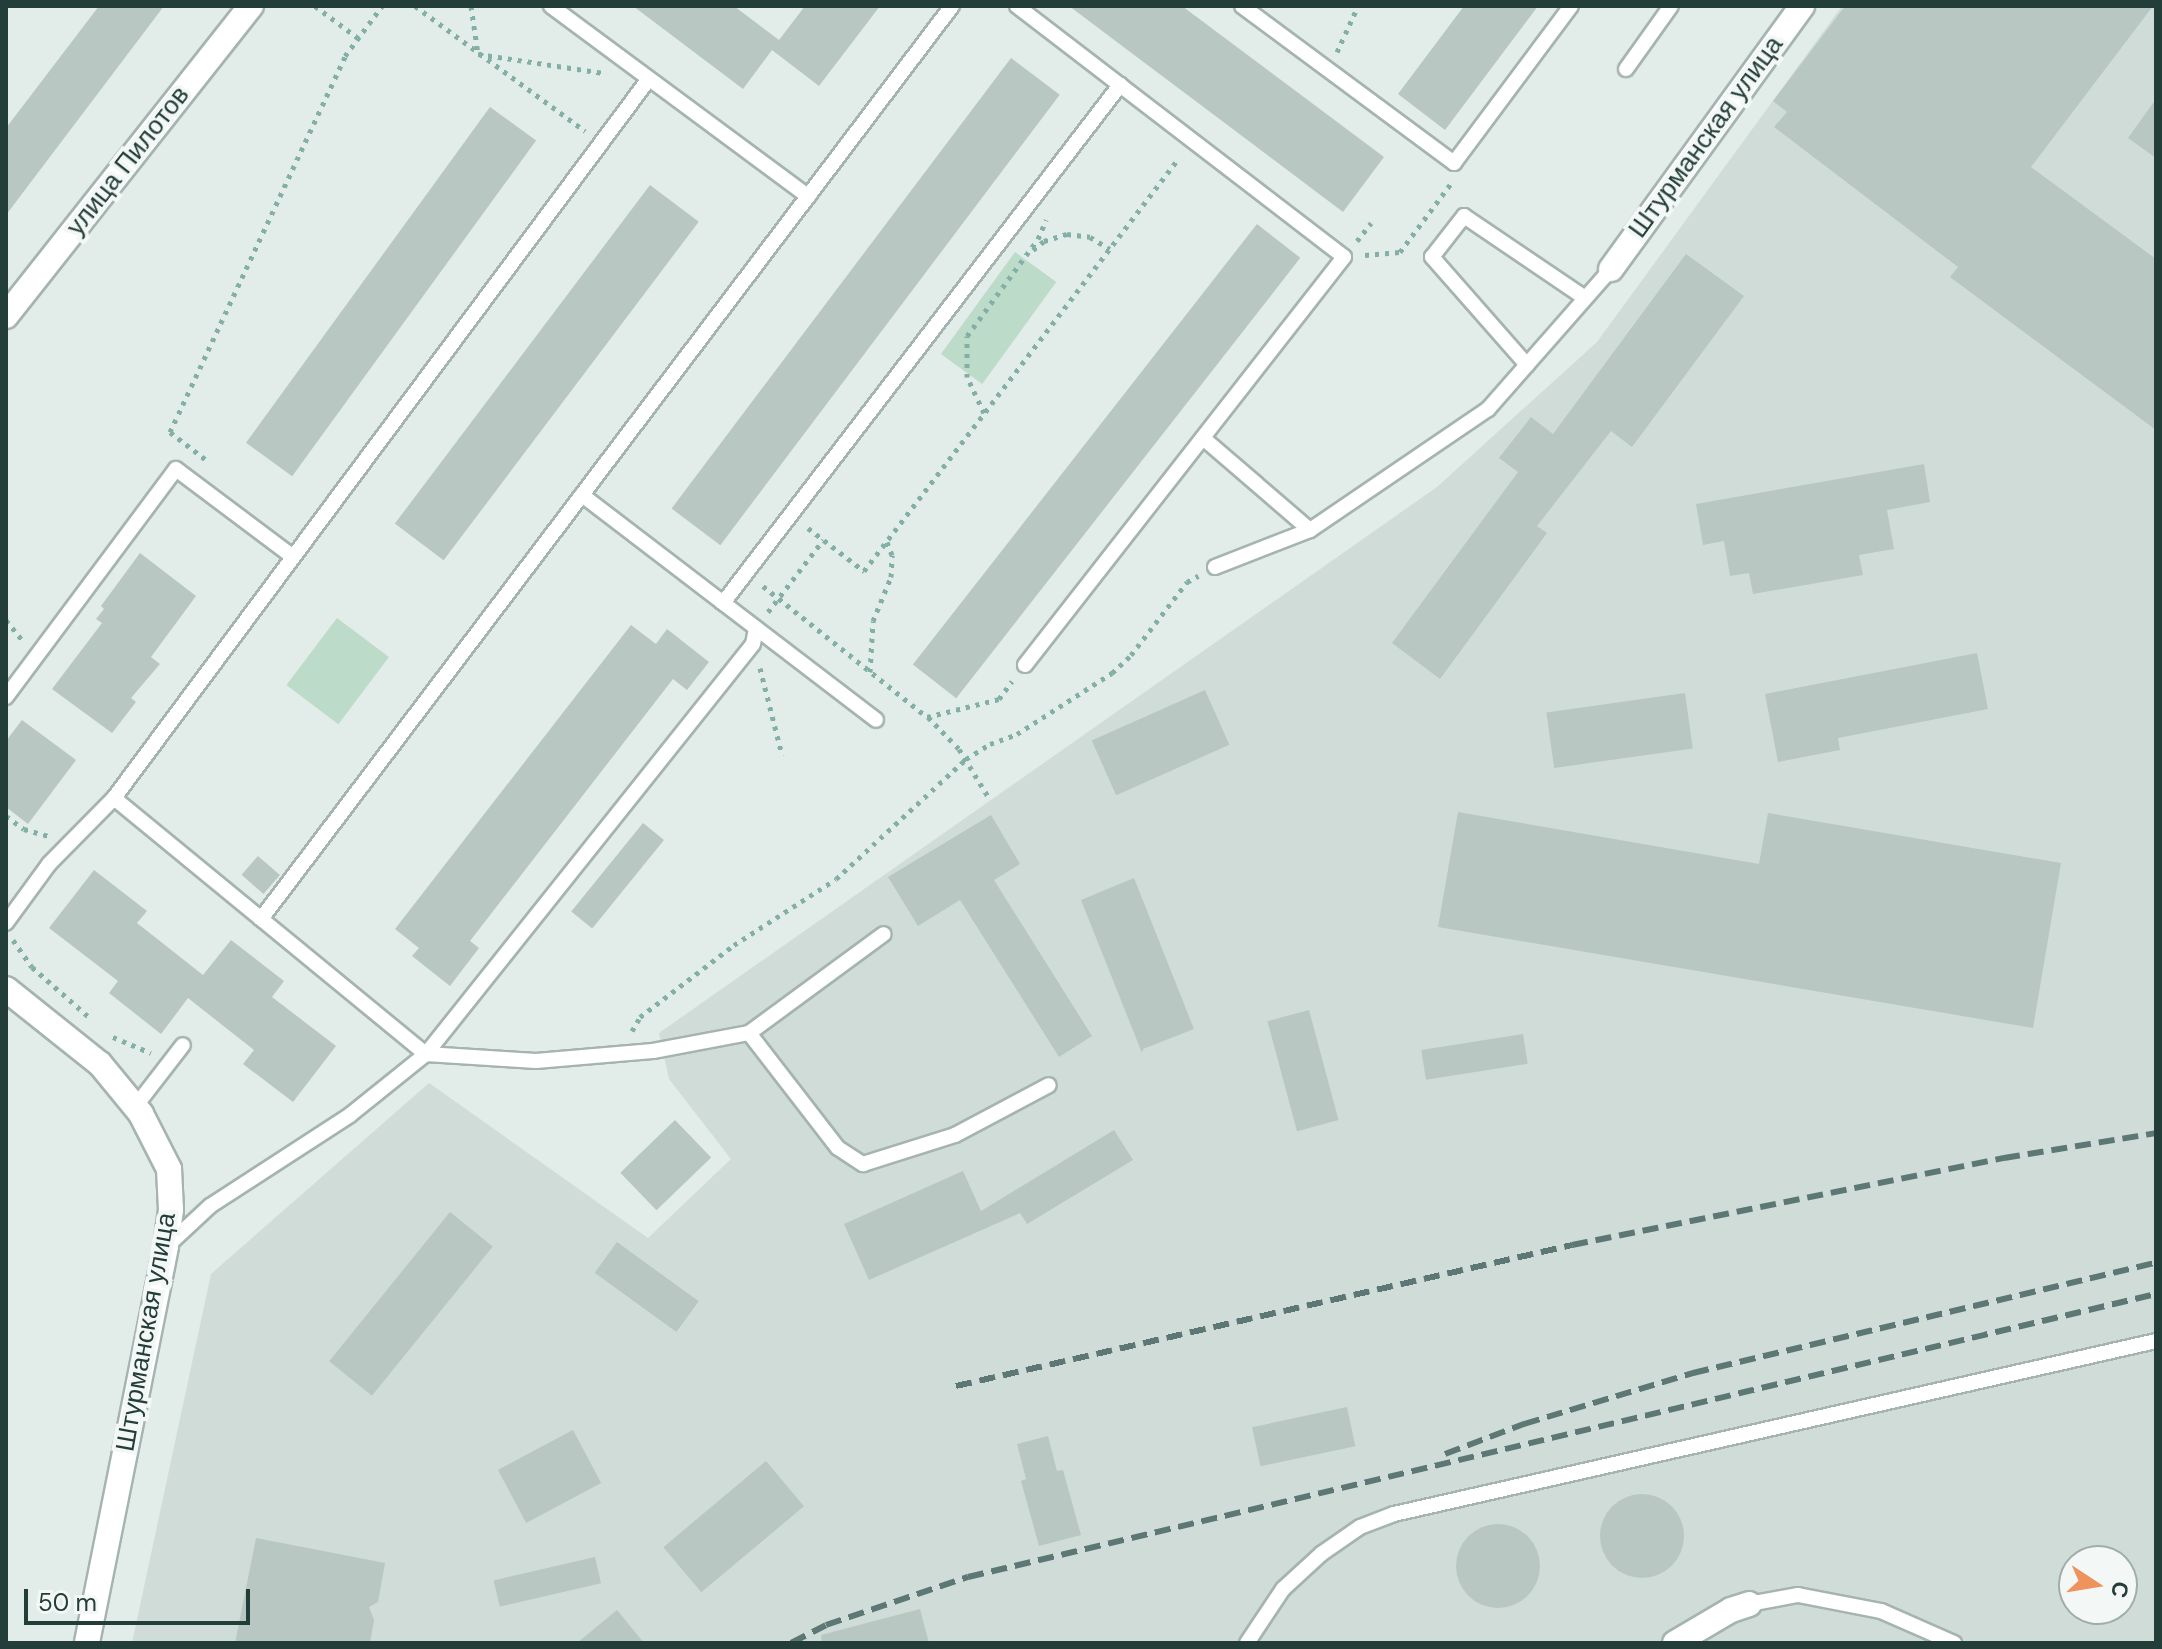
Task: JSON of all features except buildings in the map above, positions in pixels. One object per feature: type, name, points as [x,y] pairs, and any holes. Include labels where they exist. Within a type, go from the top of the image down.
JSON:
[{"type":"street","name":"улица Пилотов","points":[[6,316],[251,6]]},
{"type":"street","name":"Штурманская улица","points":[[1611,269],[1802,6]]},
{"type":"street","name":"Штурманская улица","points":[[6,989],[100,1064],[135,1107],[169,1169],[171,1210],[166,1247],[87,1643]]},
{"type":"street","points":[[1675,1643],[1731,1610],[1749,1604]]},
{"type":"lane","points":[[551,6],[808,196]]},
{"type":"lane","points":[[261,919],[952,6]]},
{"type":"lane","points":[[1017,6],[1344,257],[1025,665]]},
{"type":"lane","points":[[1242,6],[1454,163],[1571,6]]},
{"type":"lane","points":[[1626,69],[1671,6]]},
{"type":"lane","points":[[6,922],[49,864],[114,798],[648,80]]},
{"type":"lane","points":[[723,603],[1120,85]]},
{"type":"lane","points":[[1527,365],[1432,257],[1464,216],[1585,298]]},
{"type":"lane","points":[[1215,567],[1310,530],[1488,409],[1611,269]]},
{"type":"lane","points":[[1203,438],[1310,530]]},
{"type":"lane","points":[[6,697],[176,469],[293,557]]},
{"type":"lane","points":[[582,495],[876,720]]},
{"type":"lane","points":[[166,1247],[210,1206],[350,1115],[426,1054],[753,644],[756,628]]},
{"type":"lane","points":[[114,798],[426,1054],[536,1061],[621,1054],[749,1033],[884,934]]},
{"type":"lane","points":[[749,1033],[838,1148],[863,1164],[955,1135],[1049,1085]]},
{"type":"lane","points":[[135,1107],[178,1051]]},
{"type":"lane","points":[[1247,1643],[1283,1589],[1321,1554],[1360,1527],[1394,1514],[2156,1341]]},
{"type":"lane","points":[[1749,1604],[1798,1595],[1881,1611],[1954,1643]]},
{"type":"path","points":[[315,6],[358,38]]},
{"type":"path","points":[[207,461],[170,432],[345,56],[382,6]]},
{"type":"path","points":[[415,6],[597,139]]},
{"type":"path","points":[[471,6],[478,54]]},
{"type":"path","points":[[1331,66],[1358,6]]},
{"type":"path","points":[[478,54],[617,75]]},
{"type":"path","points":[[791,515],[864,571],[1193,140]]},
{"type":"path","points":[[1344,257],[1400,252],[1452,183],[1454,163]]},
{"type":"path","points":[[984,413],[967,377],[967,336],[1026,256],[1044,241],[1067,234],[1090,237],[1110,249]]},
{"type":"path","points":[[756,628],[823,540]]},
{"type":"path","points":[[870,672],[873,621],[891,577],[892,555],[887,541]]},
{"type":"path","points":[[621,1054],[640,1017],[734,945],[836,879],[966,759],[990,744],[1017,734],[1112,673],[1131,655],[1187,582],[1215,567]]},
{"type":"path","points":[[753,579],[927,717],[966,759],[989,798]]},
{"type":"path","points":[[6,620],[31,651]]},
{"type":"path","points":[[753,644],[782,755]]},
{"type":"path","points":[[927,717],[999,699],[1025,665]]},
{"type":"path","points":[[6,816],[24,829],[71,842]]},
{"type":"path","points":[[6,922],[15,946],[32,967],[99,1026]]},
{"type":"path","points":[[111,1036],[144,1052],[178,1051]]},
{"type":"shaded area","points":[[1842,6],[2156,6],[2156,1643],[132,1643],[211,1274],[429,1083],[648,1238],[731,1159],[669,1079],[659,1033],[1437,487],[1597,342]]},
{"type":"green space","points":[[1015,252],[1056,282],[982,384],[941,354]]},
{"type":"green space","points":[[337,618],[389,657],[338,724],[286,685]]},
{"type":"railway","points":[[956,1386],[1572,1245],[2004,1158],[2156,1133]]},
{"type":"railway","points":[[1445,1454],[1524,1424],[1693,1373],[2156,1263]]},
{"type":"railway","points":[[791,1643],[826,1625],[968,1577],[2156,1294]]}]
